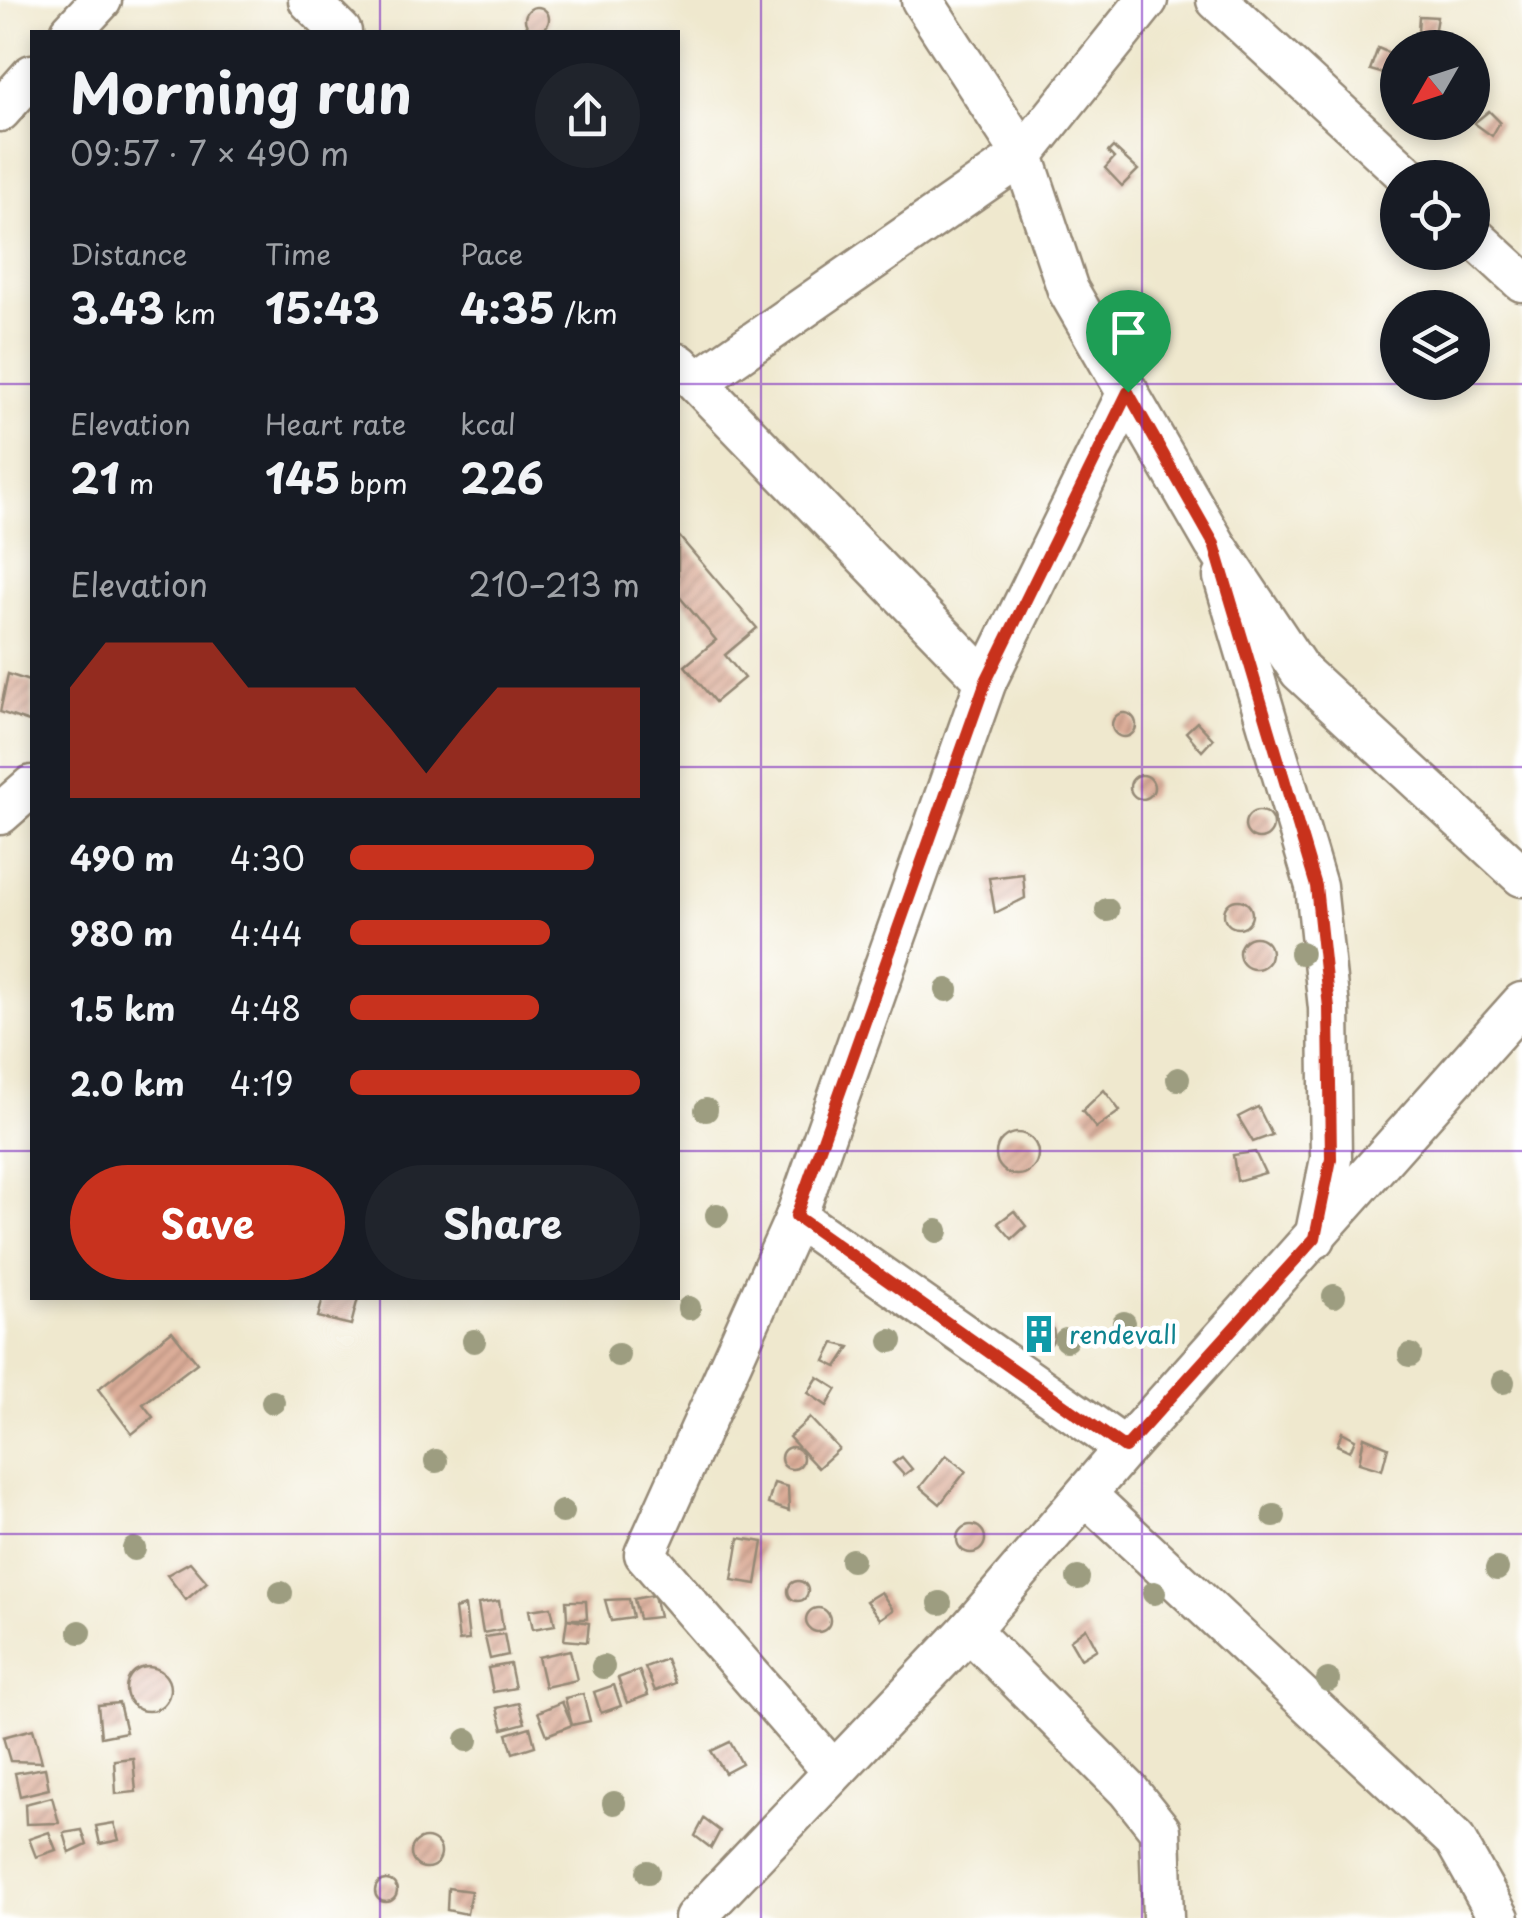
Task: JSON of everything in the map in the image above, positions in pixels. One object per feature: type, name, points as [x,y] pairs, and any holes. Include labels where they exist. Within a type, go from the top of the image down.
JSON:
[{"type":"street","points":[[74,30],[101,0]]},
{"type":"street","points":[[309,0],[339,30]]},
{"type":"street","points":[[922,0],[1023,155],[1068,290],[1214,544],[1300,671],[1522,876]]},
{"type":"street","points":[[986,681],[687,372],[1023,155],[1147,0]]},
{"type":"street","points":[[1217,0],[1390,160]]},
{"type":"street","points":[[0,110],[30,77]]},
{"type":"street","points":[[1490,252],[1522,281]]},
{"type":"street","points":[[832,1770],[645,1554],[796,1216],[986,681],[1128,392]]},
{"type":"street","points":[[1214,544],[1316,886],[1329,1008],[1331,1159],[1315,1238]]},
{"type":"street","points":[[0,814],[30,788]]},
{"type":"street","points":[[694,1918],[969,1630],[1125,1448],[1522,1003]]},
{"type":"street","points":[[796,1216],[1125,1448]]},
{"type":"street","points":[[1086,1494],[1455,1840],[1499,1918]]},
{"type":"street","points":[[969,1630],[1128,1790],[1160,1830],[1163,1918]]},
{"type":"building","points":[[542,8],[548,14],[546,28],[528,28],[528,10]]},
{"type":"building","points":[[1419,16],[1437,17],[1435,30],[1418,30]]},
{"type":"building","points":[[1378,48],[1380,73],[1370,70]]},
{"type":"building","points":[[1490,112],[1500,122],[1490,135]]},
{"type":"building","points":[[1113,147],[1138,170],[1122,186],[1105,168],[1114,158],[1108,152]]},
{"type":"building","points":[[680,537],[757,628],[725,655],[744,678],[715,702],[685,666],[716,640],[680,597]]},
{"type":"building","points":[[8,674],[30,681],[30,722],[0,712]]},
{"type":"building","points":[[1124,713],[1136,725],[1124,737],[1112,725]]},
{"type":"building","points":[[1197,722],[1213,739],[1202,751],[1186,732]]},
{"type":"building","points":[[1142,775],[1151,778],[1151,796],[1142,799],[1133,796],[1130,787],[1133,778]]},
{"type":"building","points":[[1259,811],[1269,815],[1273,825],[1269,835],[1259,839],[1249,835],[1245,825],[1249,815]]},
{"type":"building","points":[[1023,874],[1025,898],[995,913],[989,878]]},
{"type":"building","points":[[1238,900],[1248,904],[1252,914],[1248,924],[1238,928],[1228,924],[1224,914],[1228,904]]},
{"type":"building","points":[[1255,937],[1266,942],[1271,953],[1266,964],[1255,969],[1244,964],[1239,953],[1244,942]]},
{"type":"building","points":[[1104,1090],[1120,1111],[1096,1128],[1082,1111]]},
{"type":"building","points":[[1258,1107],[1272,1135],[1253,1142],[1238,1117]]},
{"type":"building","points":[[1017,1133],[1032,1139],[1038,1154],[1032,1169],[1017,1175],[1002,1169],[996,1154],[1002,1139]]},
{"type":"building","points":[[1255,1152],[1265,1173],[1237,1181],[1233,1155]]},
{"type":"building","points":[[1014,1211],[1026,1226],[1012,1239],[998,1223]]},
{"type":"building","points":[[322,1300],[357,1300],[351,1325],[318,1317]]},
{"type":"building","name":"rendevall","points":[[1039,1320],[1053,1329],[1054,1335],[1045,1349],[1039,1350],[1025,1341],[1024,1335],[1033,1321]]},
{"type":"building","points":[[172,1331],[197,1363],[143,1404],[153,1417],[132,1434],[98,1389]]},
{"type":"building","points":[[834,1343],[850,1347],[837,1367],[825,1361]]},
{"type":"building","points":[[818,1377],[837,1389],[827,1406],[808,1393]]},
{"type":"building","points":[[810,1418],[839,1449],[818,1468],[789,1437]]},
{"type":"building","points":[[1342,1432],[1355,1439],[1350,1451],[1337,1445]]},
{"type":"building","points":[[1364,1437],[1388,1447],[1382,1470],[1359,1463]]},
{"type":"building","points":[[792,1447],[800,1450],[800,1466],[792,1469],[784,1466],[781,1458],[784,1450]]},
{"type":"building","points":[[946,1455],[966,1471],[940,1504],[920,1487]]},
{"type":"building","points":[[902,1457],[912,1469],[904,1475],[893,1463]]},
{"type":"building","points":[[774,1483],[788,1487],[789,1511],[768,1504]]},
{"type":"building","points":[[971,1525],[981,1529],[985,1539],[981,1549],[971,1553],[961,1549],[957,1539],[961,1529]]},
{"type":"building","points":[[739,1538],[763,1542],[756,1584],[732,1580]]},
{"type":"building","points":[[190,1562],[207,1582],[186,1600],[167,1575]]},
{"type":"building","points":[[798,1581],[808,1591],[798,1601],[788,1591]]},
{"type":"building","points":[[881,1592],[893,1610],[880,1619],[866,1601]]},
{"type":"building","points":[[654,1595],[659,1617],[639,1619],[634,1599]]},
{"type":"building","points":[[629,1599],[633,1618],[611,1621],[605,1600]]},
{"type":"building","points":[[499,1601],[503,1629],[483,1633],[478,1604]]},
{"type":"building","points":[[566,1601],[586,1601],[587,1619],[567,1619]]},
{"type":"building","points":[[465,1606],[469,1640],[459,1641],[455,1609]]},
{"type":"building","points":[[551,1607],[555,1625],[533,1629],[529,1610]]},
{"type":"building","points":[[818,1608],[830,1620],[818,1632],[806,1620]]},
{"type":"building","points":[[567,1619],[589,1623],[587,1642],[564,1640]]},
{"type":"building","points":[[1086,1628],[1097,1649],[1081,1659],[1070,1640]]},
{"type":"building","points":[[504,1634],[508,1655],[490,1659],[485,1637]]},
{"type":"building","points":[[570,1650],[577,1680],[545,1687],[538,1657]]},
{"type":"building","points":[[666,1659],[675,1683],[655,1691],[645,1667]]},
{"type":"building","points":[[510,1664],[515,1688],[493,1692],[488,1668]]},
{"type":"building","points":[[148,1667],[163,1674],[170,1689],[163,1704],[148,1711],[133,1704],[126,1689],[133,1674]]},
{"type":"building","points":[[639,1670],[648,1695],[627,1703],[618,1678]]},
{"type":"building","points":[[614,1685],[621,1706],[601,1713],[594,1692]]},
{"type":"building","points":[[583,1694],[590,1721],[572,1725],[565,1698]]},
{"type":"building","points":[[562,1702],[572,1725],[547,1735],[538,1712]]},
{"type":"building","points":[[119,1703],[126,1732],[101,1737],[98,1705]]},
{"type":"building","points":[[519,1703],[525,1723],[503,1729],[497,1708]]},
{"type":"building","points":[[530,1727],[535,1746],[513,1753],[507,1734]]},
{"type":"building","points":[[33,1729],[42,1762],[10,1761],[3,1737]]},
{"type":"building","points":[[730,1742],[742,1764],[725,1773],[711,1751]]},
{"type":"building","points":[[133,1758],[136,1792],[116,1794],[114,1760]]},
{"type":"building","points":[[45,1768],[49,1789],[20,1796],[15,1773]]},
{"type":"building","points":[[52,1797],[59,1823],[26,1824],[25,1804]]},
{"type":"building","points":[[704,1819],[720,1831],[711,1848],[695,1836]]},
{"type":"building","points":[[114,1823],[119,1840],[100,1844],[96,1826]]},
{"type":"building","points":[[82,1830],[87,1845],[70,1853],[64,1833]]},
{"type":"building","points":[[49,1832],[56,1850],[36,1857],[29,1839]]},
{"type":"building","points":[[426,1838],[437,1842],[441,1853],[437,1864],[426,1868],[415,1864],[411,1853],[415,1842]]},
{"type":"building","points":[[386,1880],[397,1891],[386,1902],[375,1891]]},
{"type":"building","points":[[448,1888],[471,1891],[467,1914],[447,1910]]},
{"type":"place","name":"rendevall","points":[[1039,1334]]},
{"type":"route","points":[[1128,392],[1214,544],[1316,886],[1329,1008],[1331,1159],[1315,1238],[1125,1448],[796,1216],[986,681],[1128,392]]}]
